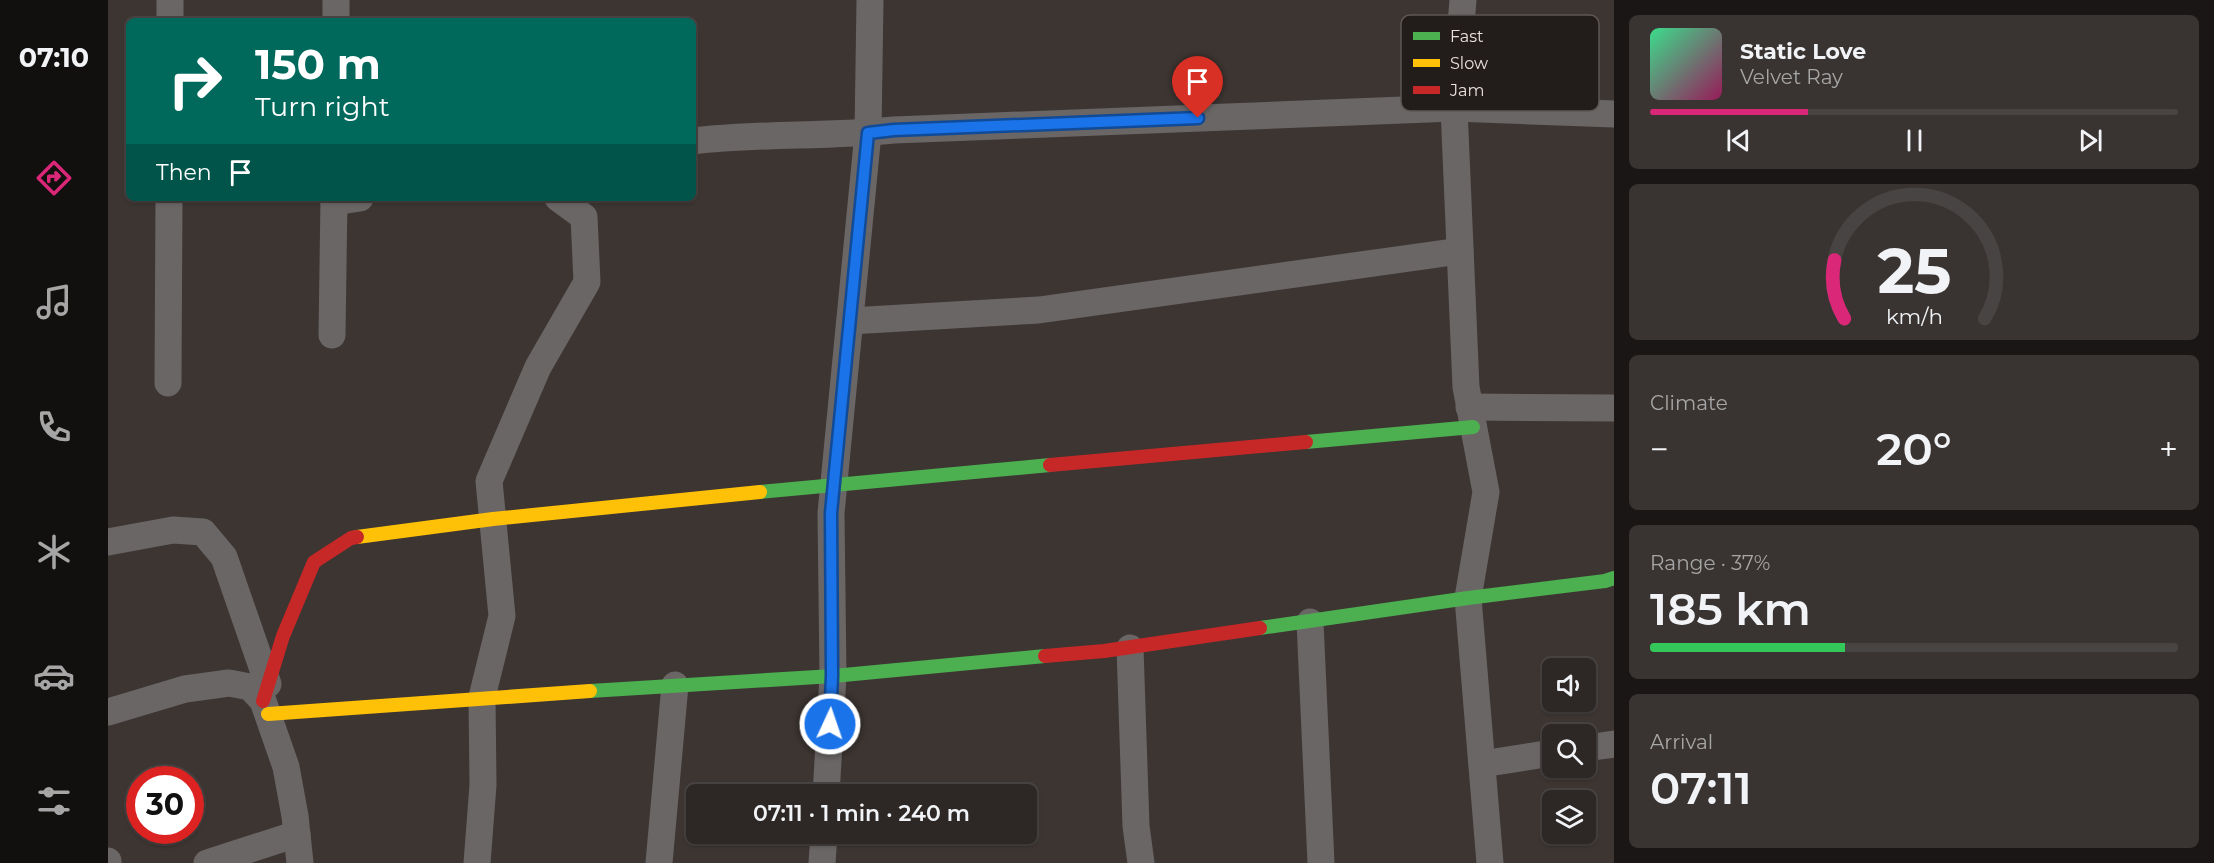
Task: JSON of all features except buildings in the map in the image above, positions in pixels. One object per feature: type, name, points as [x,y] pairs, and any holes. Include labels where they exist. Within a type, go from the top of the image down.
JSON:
[{"type":"street","points":[[170,0],[170,18]]},
{"type":"street","points":[[336,0],[336,18]]},
{"type":"street","points":[[827,784],[832,676],[831,513],[868,133],[870,0]]},
{"type":"street","points":[[1462,15],[1463,0]]},
{"type":"street","points":[[696,141],[737,136],[868,133],[894,130],[1401,110]]},
{"type":"street","points":[[1454,111],[1466,387],[1486,492],[1468,598],[1490,863]]},
{"type":"street","points":[[1534,111],[1614,114]]},
{"type":"street","points":[[168,383],[169,201]]},
{"type":"street","points":[[332,335],[334,201]]},
{"type":"street","points":[[477,863],[483,784],[482,697],[502,616],[489,481],[538,367],[587,282],[584,217],[562,201]]},
{"type":"street","points":[[850,321],[1039,310],[1460,251]]},
{"type":"street","points":[[266,700],[283,636],[314,562],[351,538],[493,519],[1471,417],[1614,408]]},
{"type":"street","points":[[108,542],[173,530],[203,532],[224,558],[286,767],[300,863]]},
{"type":"street","points":[[108,712],[185,689],[229,683],[250,687],[266,700],[482,697],[832,676],[1130,648],[1614,578]]},
{"type":"street","points":[[1310,622],[1321,863]]},
{"type":"street","points":[[1130,648],[1136,826],[1141,863]]},
{"type":"street","points":[[659,863],[675,685]]},
{"type":"street","points":[[1596,747],[1614,744]]},
{"type":"street","points":[[1482,764],[1542,755]]},
{"type":"street","points":[[207,863],[297,834]]},
{"type":"street","points":[[822,863],[823,844]]},
{"type":"traffic: fast","points":[[1306,442],[1473,427]]},
{"type":"traffic: fast","points":[[760,492],[1050,465]]},
{"type":"traffic: fast","points":[[1260,628],[1614,578]]},
{"type":"traffic: fast","points":[[590,691],[833,676],[1045,656]]},
{"type":"traffic: slow","points":[[357,537],[493,519],[760,492]]},
{"type":"traffic: slow","points":[[268,714],[590,691]]},
{"type":"traffic: jam","points":[[1050,465],[1306,442]]},
{"type":"traffic: jam","points":[[263,701],[283,636],[314,562],[351,538],[357,537]]},
{"type":"traffic: jam","points":[[1045,656],[1104,651],[1260,628]]},
{"type":"route","points":[[830,724],[831,513],[868,133],[894,130],[1198,118]]}]
